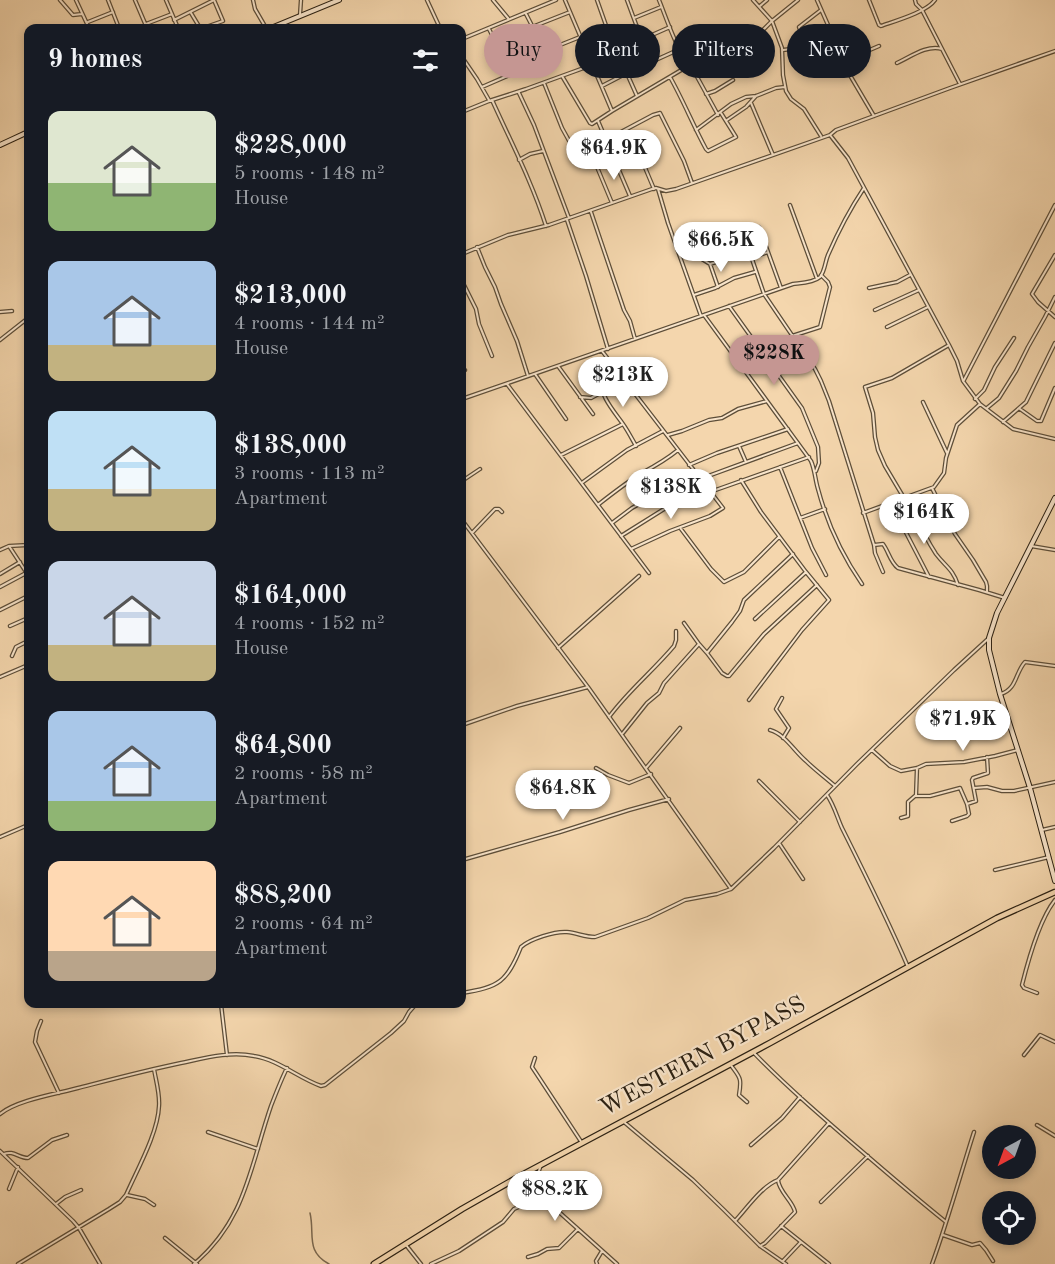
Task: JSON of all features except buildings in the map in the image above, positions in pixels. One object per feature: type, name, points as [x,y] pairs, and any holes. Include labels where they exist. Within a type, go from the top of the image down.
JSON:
[{"type":"main road","name":"WESTERN BYPASS","points":[[374,1264],[462,1209],[541,1165],[997,918],[1054,893]]},
{"type":"street","points":[[60,0],[73,15],[82,14]]},
{"type":"street","points":[[76,0],[86,23],[113,12]]},
{"type":"street","points":[[108,0],[118,24]]},
{"type":"street","points":[[141,0],[135,1],[145,24]]},
{"type":"street","points":[[166,0],[176,24]]},
{"type":"street","points":[[174,20],[214,0],[223,21],[214,24]]},
{"type":"street","points":[[253,0],[255,9],[264,24]]},
{"type":"street","points":[[300,17],[301,0]]},
{"type":"street","points":[[282,24],[339,0]]},
{"type":"street","points":[[427,0],[438,24]]},
{"type":"street","points":[[493,0],[509,19]]},
{"type":"street","points":[[497,24],[556,0]]},
{"type":"street","points":[[565,0],[575,24]]},
{"type":"street","points":[[597,0],[606,24]]},
{"type":"street","points":[[627,0],[636,24]]},
{"type":"street","points":[[658,0],[672,31]]},
{"type":"street","points":[[753,0],[772,21],[783,50],[783,75],[789,97],[804,109],[822,137]]},
{"type":"street","points":[[760,6],[767,0]]},
{"type":"street","points":[[769,24],[798,0]]},
{"type":"street","points":[[817,0],[827,24]]},
{"type":"street","points":[[868,0],[881,26],[922,10],[933,4],[935,0]]},
{"type":"street","points":[[915,0],[960,84]]},
{"type":"street","points":[[634,18],[661,7]]},
{"type":"street","points":[[803,24],[821,10]]},
{"type":"street","points":[[191,12],[198,24]]},
{"type":"street","points":[[540,24],[570,12]]},
{"type":"street","points":[[525,13],[530,24]]},
{"type":"street","points":[[152,24],[171,14]]},
{"type":"street","points":[[660,31],[670,27]]},
{"type":"street","points":[[466,37],[484,30]]},
{"type":"street","points":[[871,49],[879,46]]},
{"type":"street","points":[[897,63],[925,49],[935,47],[942,49]]},
{"type":"street","points":[[783,50],[787,49]]},
{"type":"street","points":[[466,252],[514,233],[546,226],[656,189],[669,191],[830,135],[836,130],[1055,51]]},
{"type":"street","points":[[466,63],[491,100],[530,181],[546,226]]},
{"type":"street","points":[[563,78],[590,124],[670,76],[705,149],[710,151],[735,138],[735,135],[719,114],[697,78]]},
{"type":"street","points":[[482,87],[503,78]]},
{"type":"street","points":[[466,110],[557,78]]},
{"type":"street","points":[[599,78],[612,111]]},
{"type":"street","points":[[602,86],[617,78]]},
{"type":"street","points":[[629,78],[637,96]]},
{"type":"street","points":[[852,78],[874,116]]},
{"type":"street","points":[[706,94],[733,80]]},
{"type":"street","points":[[543,83],[562,128],[578,157]]},
{"type":"street","points":[[696,130],[731,104],[785,87]]},
{"type":"street","points":[[518,92],[532,120],[551,169],[608,349]]},
{"type":"street","points":[[726,121],[751,103],[756,96]]},
{"type":"street","points":[[751,103],[773,155]]},
{"type":"street","points":[[606,140],[660,113],[684,161],[692,183]]},
{"type":"street","points":[[598,121],[630,197]]},
{"type":"street","points":[[0,145],[24,134]]},
{"type":"street","points":[[830,135],[844,152],[864,188],[949,345],[963,381],[975,399],[1003,422],[1019,431],[1055,440]]},
{"type":"street","points":[[519,160],[543,151]]},
{"type":"street","points":[[638,151],[656,189],[702,316],[808,457],[816,472],[818,488],[839,546],[862,585]]},
{"type":"street","points":[[597,167],[612,203]]},
{"type":"street","points":[[466,398],[781,288],[817,279],[821,275],[845,220],[864,188]]},
{"type":"street","points":[[790,205],[817,279]]},
{"type":"street","points":[[963,381],[1055,205]]},
{"type":"street","points":[[591,211],[635,339]]},
{"type":"street","points":[[759,227],[781,288]]},
{"type":"street","points":[[677,248],[707,238],[740,231],[743,233],[764,294],[821,381],[842,441],[874,546],[874,553],[884,572]]},
{"type":"street","points":[[688,244],[697,256],[710,264],[718,286]]},
{"type":"street","points":[[477,247],[517,341],[528,376]]},
{"type":"street","points":[[710,264],[749,251]]},
{"type":"street","points":[[751,258],[768,252]]},
{"type":"street","points":[[1055,255],[1032,294],[1055,317]]},
{"type":"street","points":[[693,295],[755,272]]},
{"type":"street","points":[[792,336],[820,327],[830,287],[821,275]]},
{"type":"street","points":[[869,288],[898,281],[910,275]]},
{"type":"street","points":[[466,289],[474,303],[479,324],[492,356]]},
{"type":"street","points":[[875,310],[919,290]]},
{"type":"street","points":[[986,409],[999,398],[1018,368],[1055,297]]},
{"type":"street","points":[[729,306],[802,408],[818,447],[819,463],[816,472]]},
{"type":"street","points":[[887,327],[928,307]]},
{"type":"street","points":[[0,312],[12,311]]},
{"type":"street","points":[[0,340],[24,321]]},
{"type":"street","points":[[975,399],[984,390],[1014,338]]},
{"type":"street","points":[[1003,422],[1026,402],[1055,344]]},
{"type":"street","points":[[949,345],[892,378],[865,387],[873,413],[878,450],[885,466],[905,497],[923,533],[939,557],[955,575],[958,585]]},
{"type":"street","points":[[602,351],[723,509],[631,549]]},
{"type":"street","points":[[558,366],[593,414]]},
{"type":"street","points":[[616,368],[600,377],[602,392],[636,446]]},
{"type":"street","points":[[535,374],[566,419]]},
{"type":"street","points":[[507,384],[649,573]]},
{"type":"street","points":[[1019,409],[1037,421],[1041,421],[1055,388]]},
{"type":"street","points":[[580,397],[591,399],[602,392]]},
{"type":"street","points":[[667,436],[709,420],[722,418],[738,409],[767,401]]},
{"type":"street","points":[[923,402],[947,453]]},
{"type":"street","points":[[863,513],[932,488],[944,472],[947,453],[958,423],[980,404]]},
{"type":"street","points":[[561,455],[623,424]]},
{"type":"street","points":[[690,465],[788,429]]},
{"type":"street","points":[[582,483],[636,446],[663,431]]},
{"type":"street","points":[[700,479],[798,443]]},
{"type":"street","points":[[739,446],[746,462]]},
{"type":"street","points":[[598,505],[678,450]]},
{"type":"street","points":[[710,492],[808,457]]},
{"type":"street","points":[[780,467],[812,548],[826,575]]},
{"type":"street","points":[[612,523],[693,469]]},
{"type":"street","points":[[466,479],[480,470]]},
{"type":"street","points":[[741,480],[779,537],[829,599],[802,630],[749,700]]},
{"type":"street","points":[[621,536],[704,484]]},
{"type":"street","points":[[932,488],[955,534],[986,582],[987,592]]},
{"type":"street","points":[[1054,501],[994,619],[988,638],[1000,694],[1030,788],[1055,881]]},
{"type":"street","points":[[472,533],[495,509],[502,512]]},
{"type":"street","points":[[800,518],[825,509]]},
{"type":"street","points":[[901,523],[929,577]]},
{"type":"street","points":[[466,525],[588,687],[731,888]]},
{"type":"street","points":[[680,528],[724,582],[744,572],[779,537]]},
{"type":"street","points":[[874,546],[883,544],[897,567],[1005,598]]},
{"type":"street","points":[[0,550],[9,546],[24,545]]},
{"type":"street","points":[[9,546],[24,568]]},
{"type":"street","points":[[1031,546],[1055,550]]},
{"type":"street","points":[[707,653],[732,622],[744,600],[793,554]]},
{"type":"street","points":[[0,574],[20,562]]},
{"type":"street","points":[[755,619],[806,572]]},
{"type":"street","points":[[0,587],[24,575]]},
{"type":"street","points":[[558,648],[639,576]]},
{"type":"street","points":[[684,623],[724,675],[729,676],[764,634],[817,585]]},
{"type":"street","points":[[0,610],[24,598]]},
{"type":"street","points":[[10,626],[24,620]]},
{"type":"street","points":[[609,717],[674,646],[675,631]]},
{"type":"street","points":[[466,992],[487,989],[499,982],[511,971],[522,947],[532,941],[554,933],[565,932],[595,937],[648,918],[676,903],[717,894],[731,888],[988,638]]},
{"type":"street","points":[[12,656],[16,647],[24,643]]},
{"type":"street","points":[[622,734],[699,644]]},
{"type":"street","points":[[1000,694],[1013,686],[1025,662],[1055,666]]},
{"type":"street","points":[[0,676],[24,666]]},
{"type":"street","points":[[466,724],[517,706],[588,687]]},
{"type":"street","points":[[782,698],[776,709],[789,728],[783,738]]},
{"type":"street","points":[[646,768],[680,728]]},
{"type":"street","points":[[770,730],[783,738],[835,786]]},
{"type":"street","points":[[872,750],[899,770],[917,768],[926,764],[964,762],[1018,750]]},
{"type":"street","points":[[967,804],[976,801],[972,779],[988,773],[987,758]]},
{"type":"street","points":[[596,768],[629,783],[651,774]]},
{"type":"street","points":[[901,818],[908,816],[908,802],[917,792],[917,768]]},
{"type":"street","points":[[759,781],[800,822]]},
{"type":"street","points":[[974,788],[987,787],[1008,791],[1055,782]]},
{"type":"street","points":[[915,796],[930,796],[959,788],[969,814],[952,821]]},
{"type":"street","points":[[826,795],[832,802],[908,967]]},
{"type":"street","points":[[466,859],[669,799]]},
{"type":"street","points":[[0,837],[24,827]]},
{"type":"street","points":[[1042,830],[1055,828]]},
{"type":"street","points":[[779,843],[803,879]]},
{"type":"street","points":[[995,870],[1049,857]]},
{"type":"street","points":[[1037,993],[1024,988],[1022,984],[1043,923],[1055,900]]},
{"type":"street","points":[[221,1008],[227,1055]]},
{"type":"street","points":[[0,1114],[5,1109],[59,1093],[154,1069],[227,1055],[254,1056],[287,1068],[316,1084],[325,1085],[391,1034],[413,1008]]},
{"type":"street","points":[[41,1021],[35,1042],[59,1093]]},
{"type":"street","points":[[1024,1055],[1040,1035],[1055,1042]]},
{"type":"street","points":[[753,1052],[829,1123],[946,1222]]},
{"type":"street","points":[[535,1058],[532,1066],[582,1143]]},
{"type":"street","points":[[730,1064],[742,1084],[739,1095],[747,1102]]},
{"type":"street","points":[[165,1238],[196,1263],[226,1229],[244,1193],[271,1107],[287,1068]]},
{"type":"street","points":[[18,1264],[120,1202],[126,1195],[150,1141],[158,1114],[159,1098],[154,1069]]},
{"type":"street","points":[[751,1145],[782,1118],[800,1097]]},
{"type":"street","points":[[622,1121],[693,1180],[760,1246],[786,1264]]},
{"type":"street","points":[[735,1221],[762,1191],[777,1180],[829,1123]]},
{"type":"street","points":[[1036,1125],[1055,1136]]},
{"type":"street","points":[[207,1132],[258,1149]]},
{"type":"street","points":[[933,1264],[974,1132]]},
{"type":"street","points":[[4,1154],[12,1152],[28,1158],[52,1140],[67,1135]]},
{"type":"street","points":[[0,1150],[79,1228],[100,1264]]},
{"type":"street","points":[[821,1202],[868,1156]]},
{"type":"street","points":[[541,1165],[536,1180],[536,1188],[540,1195],[617,1264]]},
{"type":"street","points":[[9,1189],[18,1167]]},
{"type":"street","points":[[760,1246],[794,1214],[795,1210],[777,1180]]},
{"type":"street","points":[[56,1204],[81,1190]]},
{"type":"street","points":[[126,1195],[145,1198],[154,1206]]},
{"type":"street","points":[[431,1264],[459,1251],[503,1222],[514,1209],[540,1195]]},
{"type":"street","points":[[781,1226],[829,1264]]},
{"type":"street","points":[[528,1257],[549,1249],[560,1248],[578,1229]]},
{"type":"street","points":[[943,1235],[972,1245],[980,1244],[987,1250],[993,1262]]},
{"type":"street","points":[[783,1261],[801,1242]]},
{"type":"street","points":[[405,1244],[421,1264]]},
{"type":"street","points":[[597,1264],[596,1261],[602,1251]]},
{"type":"waterway","points":[[310,1213],[314,1248],[321,1259],[329,1264]]}]
